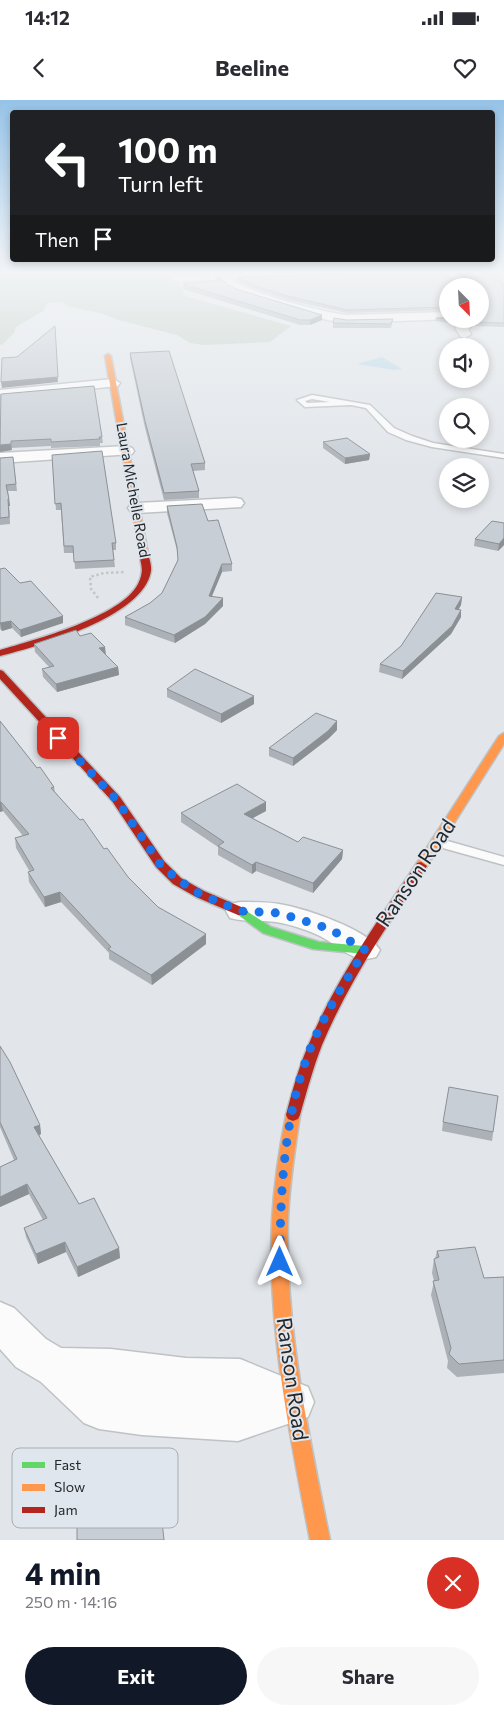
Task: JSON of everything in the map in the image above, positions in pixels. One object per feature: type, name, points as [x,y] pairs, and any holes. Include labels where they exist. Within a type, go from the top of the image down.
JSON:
[{"type":"street","name":"Laura Michelle Road","points":[[0,653],[78,626],[116,608],[139,590],[147,571],[108,356]]},
{"type":"street","points":[[0,382],[113,383]]},
{"type":"street","points":[[0,394],[79,384]]},
{"type":"street","points":[[0,458],[126,451]]},
{"type":"street","points":[[136,508],[235,503]]},
{"type":"street","points":[[0,673],[116,799],[160,864],[178,880],[200,894],[240,911],[279,913],[330,929],[365,950]]},
{"type":"street","name":"Ranson Road","points":[[320,1540],[293,1402],[285,1334],[280,1262],[280,1222],[286,1147],[300,1079],[311,1048],[338,993],[504,736]]},
{"type":"street","points":[[0,1321],[31,1352],[56,1368],[99,1408],[142,1414],[238,1420],[293,1402]]},
{"type":"lane","points":[[357,403],[305,405],[300,400],[312,397],[357,403],[368,406],[391,430],[409,438],[432,444],[504,456]]},
{"type":"lane","points":[[437,842],[504,861]]},
{"type":"path","points":[[102,600],[94,595],[89,584],[90,577],[104,573],[131,572]]},
{"type":"green space","points":[[0,337],[10,337],[2,345],[0,344]]},
{"type":"green space","points":[[181,337],[276,337],[270,342],[204,345],[190,343]]},
{"type":"water","points":[[382,357],[402,369],[394,370],[357,364]]},
{"type":"building","points":[[41,337],[56,337],[58,377],[1,382],[2,358],[17,357]]},
{"type":"building","points":[[169,351],[205,463],[191,464],[199,491],[164,493],[130,353]]},
{"type":"building","points":[[94,386],[102,437],[99,437],[100,439],[51,442],[51,439],[11,441],[11,444],[0,445],[1,394]]},
{"type":"building","points":[[347,438],[370,454],[345,458],[323,442]]},
{"type":"building","points":[[102,451],[116,543],[112,543],[114,560],[74,562],[73,546],[64,546],[61,503],[55,504],[52,455]]},
{"type":"building","points":[[13,457],[16,484],[6,485],[9,499],[9,517],[0,518],[0,458]]},
{"type":"building","points":[[202,504],[208,521],[218,520],[232,564],[222,564],[209,596],[223,598],[205,617],[174,635],[125,617],[150,603],[162,593],[178,560],[177,547],[167,506]]},
{"type":"building","points":[[492,521],[504,523],[504,538],[499,544],[475,539]]},
{"type":"building","points":[[5,568],[20,583],[31,581],[63,616],[20,630],[11,621],[0,623],[0,569]]},
{"type":"building","points":[[436,593],[462,597],[455,609],[461,610],[452,626],[403,671],[380,664],[401,646]]},
{"type":"building","points":[[76,630],[80,636],[91,633],[105,647],[99,648],[118,667],[56,684],[42,669],[54,666],[34,644]]},
{"type":"building","points":[[195,669],[254,696],[221,714],[167,689]]},
{"type":"building","points":[[316,713],[337,721],[328,731],[293,758],[269,748]]},
{"type":"building","points":[[0,721],[37,768],[40,767],[54,787],[51,788],[80,820],[83,819],[104,849],[107,848],[128,877],[158,907],[206,934],[151,975],[108,949],[111,947],[60,892],[44,897],[28,872],[34,870],[15,838],[29,834],[0,802]]},
{"type":"building","points":[[237,784],[266,802],[244,814],[298,842],[303,837],[343,850],[313,883],[256,862],[252,865],[218,846],[224,842],[181,813]]},
{"type":"building","points":[[0,1046],[10,1062],[40,1125],[34,1127],[79,1204],[94,1198],[119,1248],[77,1267],[65,1242],[36,1254],[24,1228],[47,1218],[27,1184],[0,1197],[0,1167],[17,1159],[0,1122]]},
{"type":"building","points":[[449,1087],[498,1096],[493,1132],[443,1122]]},
{"type":"building","points":[[475,1247],[484,1278],[504,1277],[504,1360],[459,1364],[449,1354],[451,1348],[433,1281],[439,1280],[434,1259],[439,1257],[437,1251]]},
{"type":"building","points":[[77,1528],[163,1528],[164,1540],[77,1540]]},
{"type":"traffic: fast","points":[[242,912],[267,930],[318,946],[365,950]]},
{"type":"traffic: slow","points":[[108,356],[143,549]]},
{"type":"traffic: slow","points":[[421,866],[504,736]]},
{"type":"traffic: slow","points":[[293,1115],[284,1168],[280,1221],[280,1275],[291,1382],[320,1540]]},
{"type":"traffic: jam","points":[[0,653],[61,634],[108,614],[127,601],[141,587],[147,572],[143,549]]},
{"type":"traffic: jam","points":[[0,673],[116,799],[160,864],[177,881],[200,894],[242,912]]},
{"type":"traffic: jam","points":[[293,1115],[315,1046],[329,1015],[362,955],[421,866]]},
{"type":"route","points":[[58,738],[116,799],[160,864],[178,880],[200,894],[240,911],[279,913],[330,929],[365,950],[338,993],[311,1048],[300,1079],[286,1147],[282,1183],[280,1262]]}]
